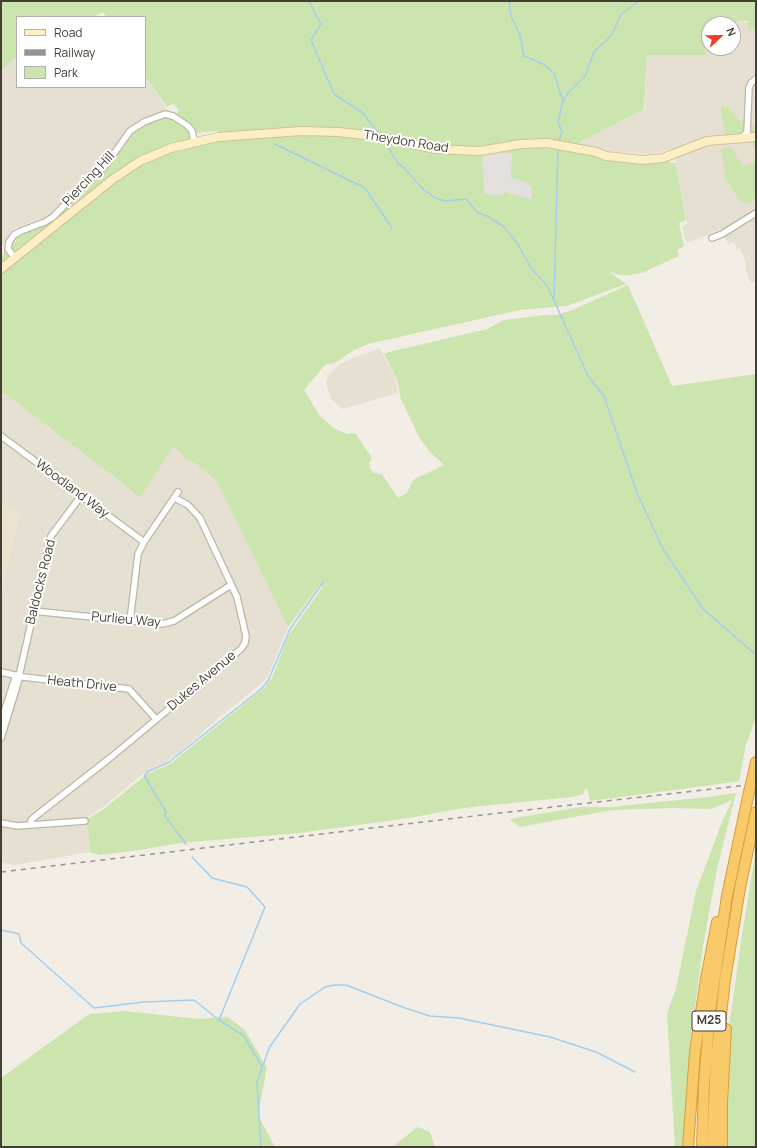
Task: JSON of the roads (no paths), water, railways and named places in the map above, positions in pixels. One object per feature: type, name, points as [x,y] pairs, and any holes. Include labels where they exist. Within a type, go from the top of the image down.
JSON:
[{"type":"highway","name":"M25","points":[[702,1147],[704,1084],[710,1011],[727,896],[756,762]]},
{"type":"highway","name":"M25","points":[[712,1147],[719,1029],[725,980],[736,907],[756,812]]},
{"type":"highway","points":[[722,1147],[722,1103],[725,1040],[735,952],[747,878],[746,854]]},
{"type":"highway","points":[[688,1147],[692,1077],[699,1020],[718,915],[727,896]]},
{"type":"highway","points":[[714,1100],[718,1113],[718,1147]]},
{"type":"street","points":[[736,139],[746,136],[749,88],[751,83],[756,79]]},
{"type":"street","name":"Piercing Hill","points":[[15,258],[8,249],[9,242],[14,235],[53,218],[81,188],[105,166],[130,131],[144,122],[165,114],[173,116],[188,126],[192,131],[194,141]]},
{"type":"street","name":"Theydon Road","points":[[171,148],[218,136],[301,131],[338,132],[375,136],[435,149],[480,151],[521,144],[547,143],[596,152],[606,156],[643,160],[663,158],[707,141],[756,137]]},
{"type":"street","name":"Piercing Hill","points":[[1,270],[113,179],[140,161],[171,148]]},
{"type":"street","points":[[712,238],[722,234],[756,213]]},
{"type":"street","name":"Woodland Way","points":[[1,436],[144,542]]},
{"type":"street","points":[[130,621],[138,554],[144,542],[178,492]]},
{"type":"street","name":"Baldocks Road","points":[[18,676],[51,536],[81,496]]},
{"type":"street","name":"Dukes Avenue","points":[[31,825],[31,820],[110,758],[241,649],[245,643],[246,636],[237,597],[200,518],[188,505],[175,498]]},
{"type":"street","name":"Purlieu Way","points":[[33,611],[162,624],[174,621],[231,585]]},
{"type":"street","name":"Heath Drive","points":[[1,672],[18,676],[130,689],[156,719]]},
{"type":"street","points":[[1,722],[18,676]]},
{"type":"street","points":[[1,738],[18,676]]},
{"type":"street","points":[[1,823],[17,826],[85,821]]},
{"type":"waterway","points":[[309,1],[321,24],[311,40],[334,94],[363,113],[378,133]]},
{"type":"waterway","points":[[509,1],[511,16],[520,35],[524,56],[543,64],[554,73],[563,101]]},
{"type":"waterway","points":[[559,142],[562,132],[558,122],[563,101],[568,93],[585,76],[594,52],[612,35],[621,14],[639,1]]},
{"type":"waterway","points":[[385,141],[398,164],[403,167],[423,189],[435,198],[445,201],[466,199],[478,213],[487,216],[503,226],[517,243],[531,268],[548,287],[588,376],[604,396],[637,493],[663,549],[703,609],[755,654]]},
{"type":"waterway","points":[[275,144],[365,188],[392,228]]},
{"type":"waterway","points":[[554,300],[558,148]]},
{"type":"waterway","points":[[186,844],[165,816],[166,812],[145,775],[147,772],[169,762],[261,689],[268,681],[290,629],[324,581]]},
{"type":"waterway","points":[[192,857],[212,878],[247,887],[265,907],[219,1020]]},
{"type":"waterway","points":[[1,930],[19,934],[21,943],[94,1008],[144,1002],[194,1000],[219,1020],[244,1036],[262,1067]]},
{"type":"waterway","points":[[261,1147],[257,1082],[269,1048],[300,1004],[325,987],[334,985],[346,985],[430,1016],[459,1018],[550,1037],[596,1052],[635,1072]]},
{"type":"railway","points":[[1,872],[756,784]]}]
